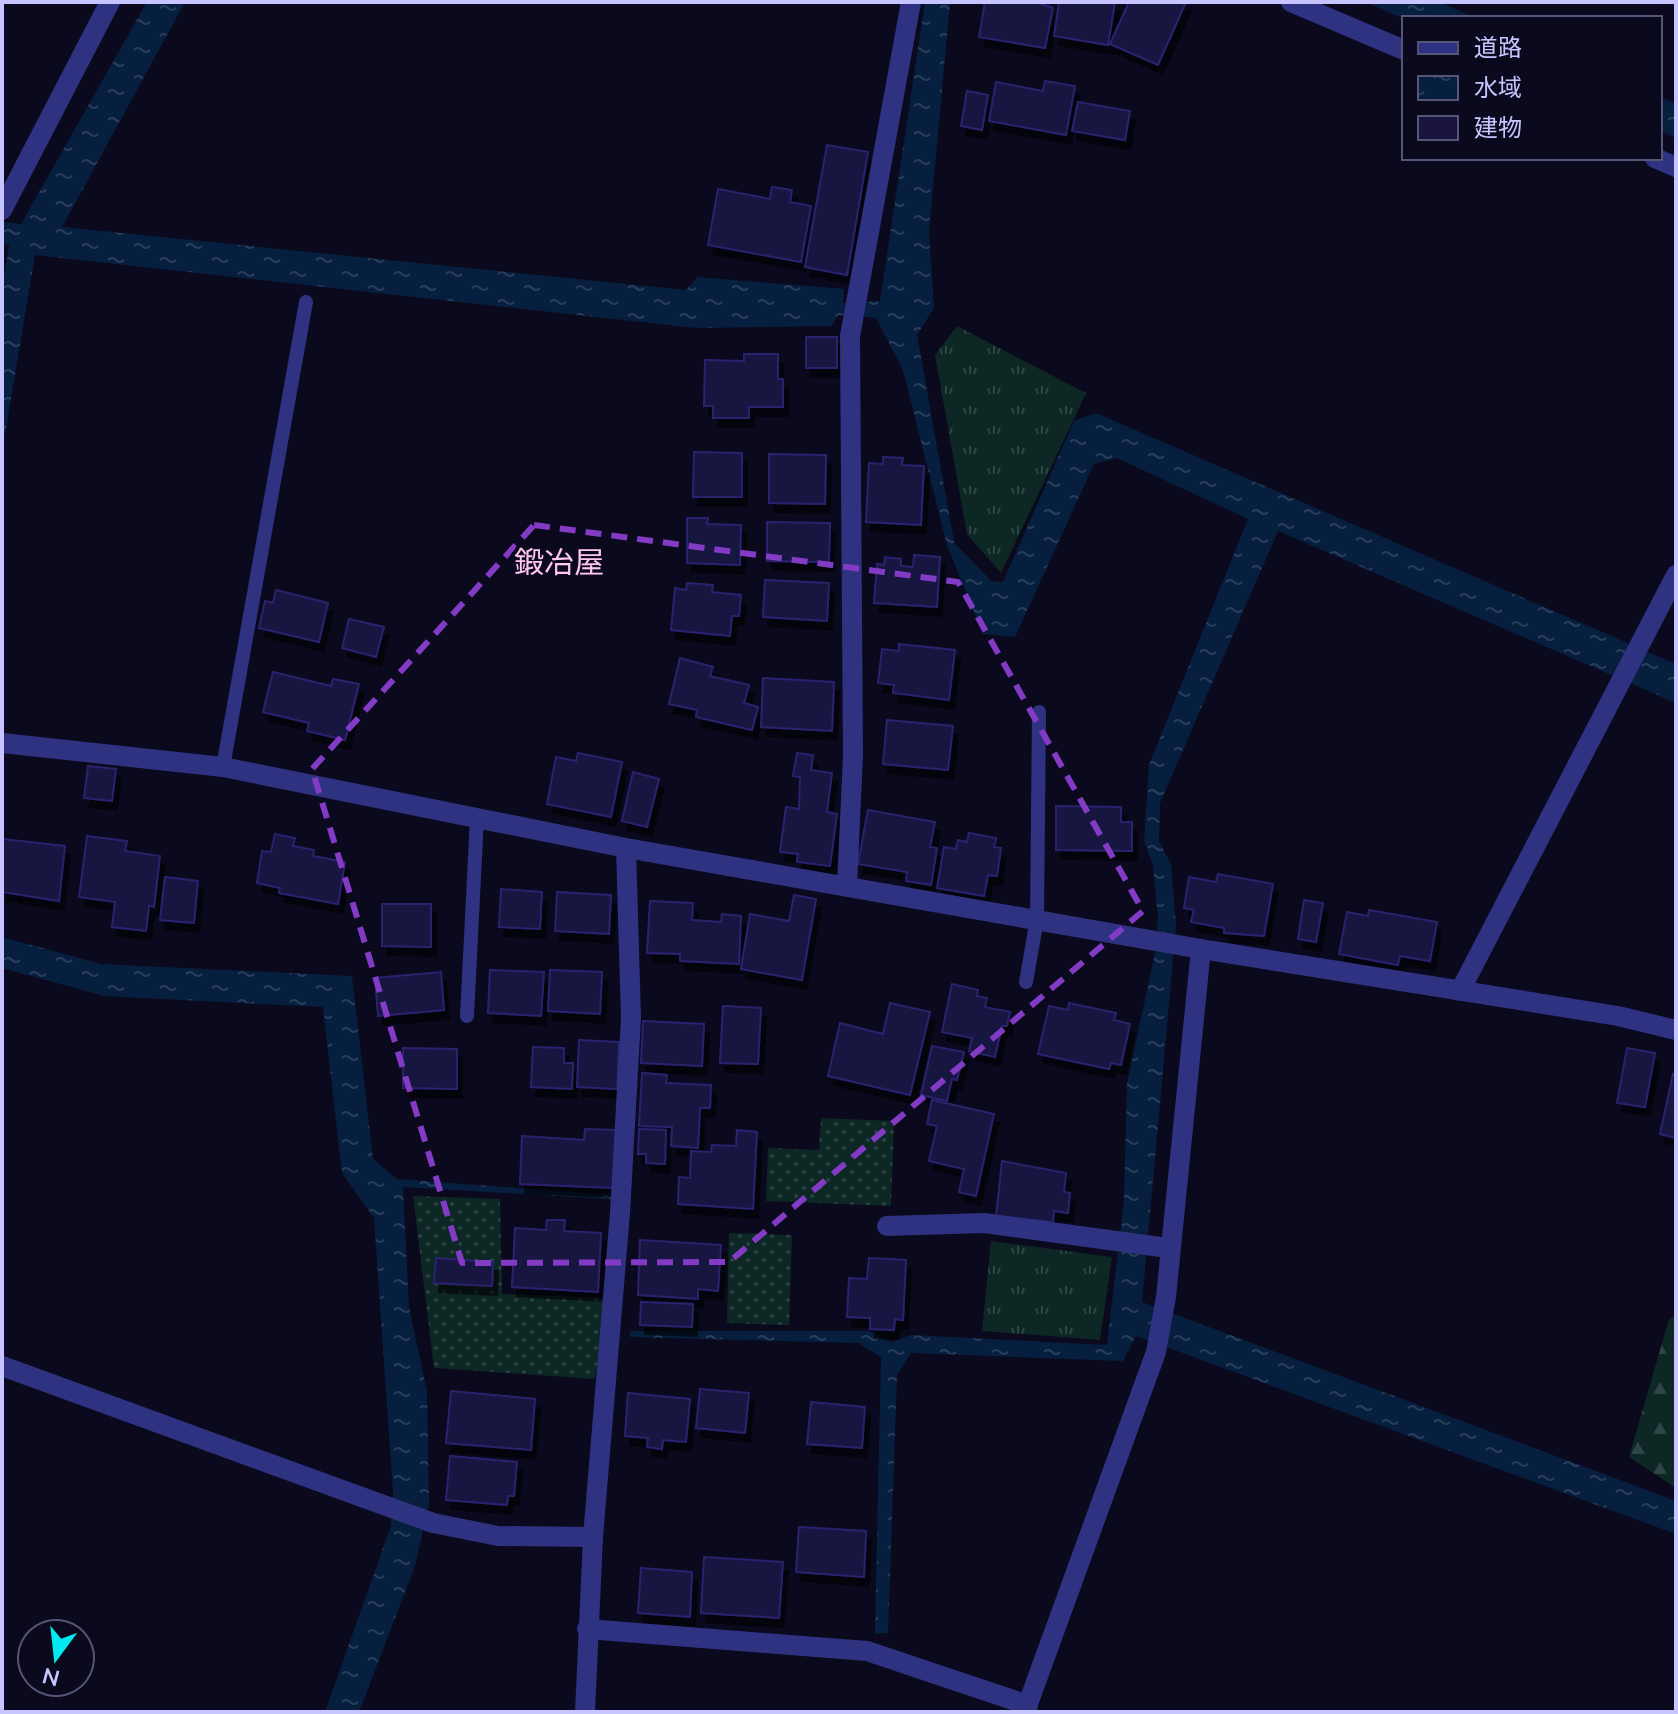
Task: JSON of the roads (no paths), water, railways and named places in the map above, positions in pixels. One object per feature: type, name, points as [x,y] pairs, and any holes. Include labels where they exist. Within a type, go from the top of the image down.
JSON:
[{"type":"street","points":[[2,210],[110,2]]},
{"type":"street","points":[[847,886],[853,756],[852,322],[861,293],[911,2]]},
{"type":"street","points":[[1291,2],[1402,49]]},
{"type":"street","points":[[1460,991],[1676,575]]},
{"type":"street","points":[[2,743],[223,767],[626,848],[1191,947],[1618,1016],[1676,1030]]},
{"type":"street","points":[[585,1712],[593,1537],[620,1213],[631,1018],[626,848]]},
{"type":"street","points":[[587,1629],[867,1651],[1027,1708],[1156,1352],[1166,1297],[1161,1248],[1191,947]]},
{"type":"street","points":[[887,1226],[984,1223],[1161,1248]]},
{"type":"street","points":[[2,1366],[433,1523],[498,1536],[593,1537]]},
{"type":"lane","points":[[223,767],[306,302]]},
{"type":"lane","points":[[1026,982],[1037,919],[1039,712]]},
{"type":"lane","points":[[467,1016],[477,818]]},
{"type":"water","points":[[147,2],[185,2],[62,227],[686,290],[698,277],[844,289],[843,303],[880,301],[925,2],[950,2],[929,232],[934,308],[917,335],[954,542],[991,581],[1003,582],[1074,421],[1096,413],[1676,664],[1676,703],[1278,531],[1160,803],[1159,841],[1171,864],[1176,926],[1142,1302],[1676,1501],[1676,1534],[1136,1336],[1123,1361],[911,1353],[897,1375],[888,1633],[875,1634],[881,1357],[858,1343],[630,1337],[630,1331],[869,1331],[891,1342],[911,1335],[1107,1345],[1124,1201],[1127,1084],[1155,953],[1158,918],[1153,865],[1144,841],[1149,765],[1248,519],[1117,458],[1094,464],[1015,637],[983,634],[947,545],[903,370],[876,318],[838,315],[832,326],[696,328],[35,255],[2,452],[2,290],[9,245],[2,244],[2,222],[21,224]]},
{"type":"water","points":[[1366,2],[1439,2],[1471,16],[1402,16]]},
{"type":"water","points":[[1662,98],[1676,104],[1676,138],[1662,132]]},
{"type":"water","points":[[2,937],[101,964],[352,976],[373,1159],[397,1179],[611,1195],[611,1199],[403,1187],[409,1307],[427,1392],[429,1504],[415,1566],[359,1712],[325,1712],[391,1526],[393,1492],[374,1218],[342,1173],[323,1007],[104,996],[2,968]]},
{"type":"district","name":"鍛冶屋","points":[[559,563]]}]
